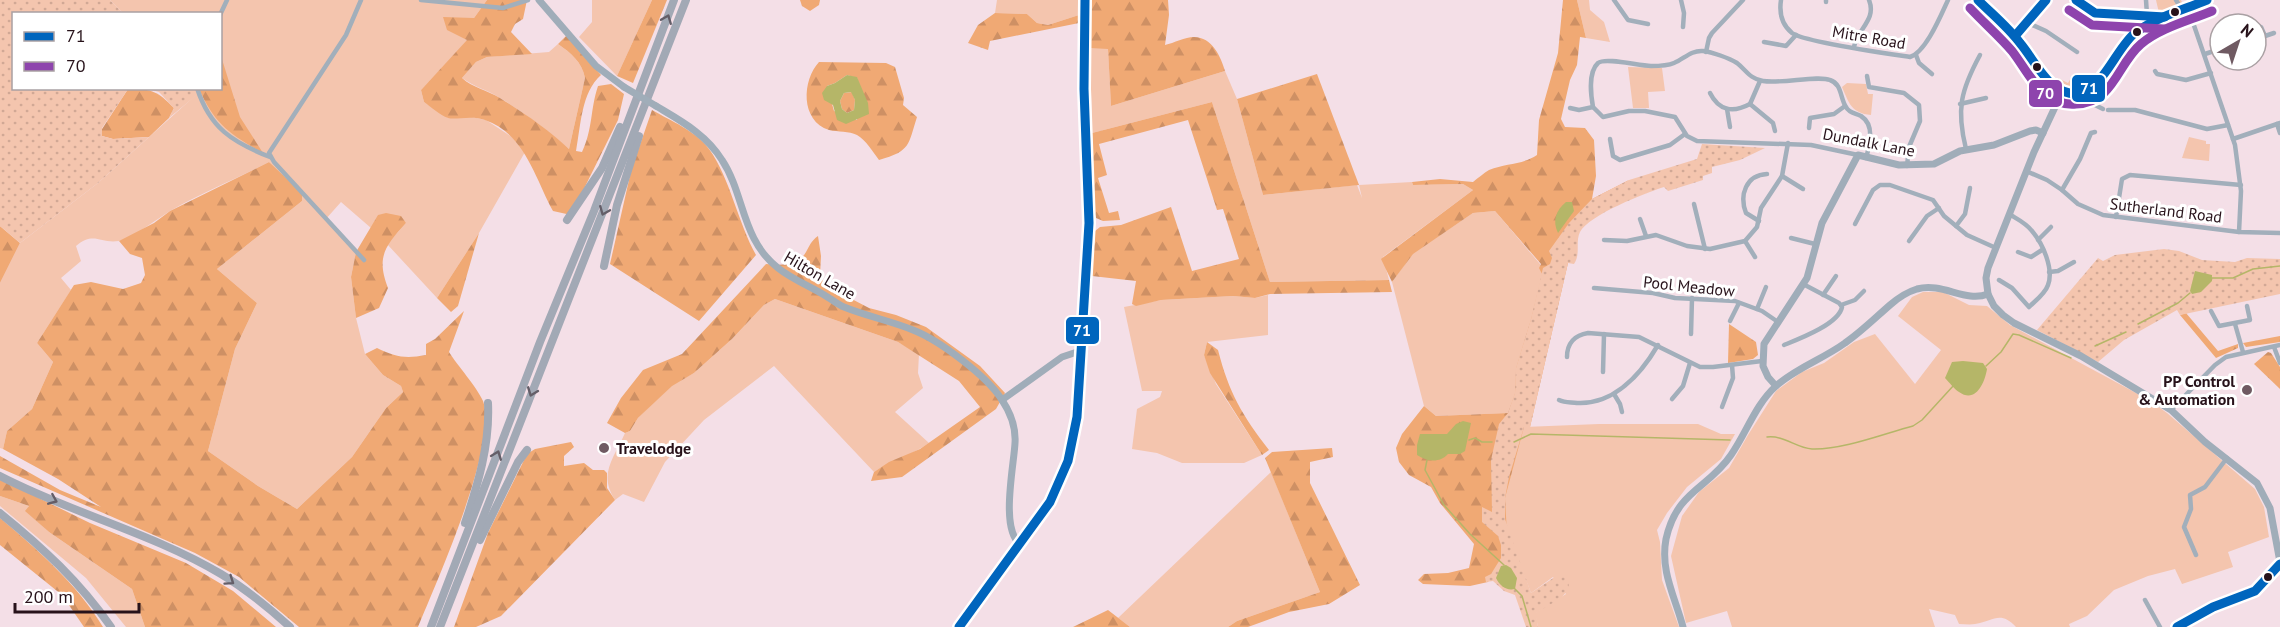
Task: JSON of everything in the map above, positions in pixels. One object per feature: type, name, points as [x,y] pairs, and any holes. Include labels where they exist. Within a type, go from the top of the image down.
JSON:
[{"type":"highway","points":[[448,595],[540,342],[594,212],[674,0]]},
{"type":"highway","points":[[448,595],[686,0]]},
{"type":"highway","points":[[567,220],[602,168],[655,49]]},
{"type":"highway","points":[[604,266],[617,205],[666,52]]},
{"type":"highway","points":[[440,627],[482,470],[489,423],[488,403]]},
{"type":"highway","points":[[431,627],[518,462],[527,450]]},
{"type":"highway","points":[[0,476],[188,557],[222,574],[268,607],[290,627]]},
{"type":"highway","points":[[0,513],[60,564],[111,627]]},
{"type":"main road","points":[[959,627],[1050,502],[1068,461],[1077,417],[1089,223],[1084,89],[1085,0]]},
{"type":"street","points":[[270,157],[271,149],[353,22],[361,0]]},
{"type":"street","points":[[421,0],[503,8],[528,0]]},
{"type":"street","name":"Hilton Lane","points":[[539,0],[596,66],[624,87],[692,128],[710,143],[724,162],[744,220],[758,246],[778,267],[842,306],[928,337],[978,375],[1002,400],[1012,421],[1015,441],[1010,502],[1014,538],[1020,544]]},
{"type":"street","points":[[1614,0],[1628,20],[1648,24]]},
{"type":"street","points":[[1680,0],[1685,17],[1683,27]]},
{"type":"street","points":[[1706,52],[1708,38],[1743,0]]},
{"type":"street","points":[[1764,42],[1786,46],[1796,35],[1782,21],[1780,9],[1782,0]]},
{"type":"street","points":[[1854,47],[1857,36],[1870,18],[1872,8],[1869,0]]},
{"type":"street","name":"Mitre Road","points":[[1796,35],[1910,57],[1916,56],[1924,46],[1948,0]]},
{"type":"street","points":[[1978,0],[2015,36],[2050,81],[2063,90],[2072,92],[2085,91],[2106,74],[2130,38],[2152,18]]},
{"type":"street","points":[[2015,36],[2046,0]]},
{"type":"street","points":[[2076,0],[2086,9],[2100,14],[2152,18],[2165,17],[2206,0]]},
{"type":"street","points":[[2086,9],[2091,0]]},
{"type":"street","points":[[2145,0],[2152,18]]},
{"type":"street","points":[[2176,0],[2185,9],[2205,54],[2233,140],[2241,185],[2239,232]]},
{"type":"street","points":[[2096,28],[2100,14]]},
{"type":"street","points":[[2028,23],[2046,31],[2077,52]]},
{"type":"street","points":[[2268,35],[2274,33]]},
{"type":"street","points":[[1610,140],[1613,156],[1620,160],[1670,145],[1685,134],[1678,119],[1670,114],[1634,111],[1605,117],[1598,114],[1593,107],[1592,72],[1601,62],[1608,60],[1663,66],[1693,52],[1706,52],[1736,63],[1760,81],[1787,82],[1820,78],[1830,80],[1839,88],[1849,111],[1860,116],[1869,125],[1870,136],[1862,157],[1822,223],[1811,267],[1803,284],[1764,344],[1762,361],[1768,377],[1776,386]]},
{"type":"street","points":[[1966,149],[1960,124],[1960,104],[1966,81],[1980,55]]},
{"type":"street","points":[[1916,56],[1919,63],[1932,74]]},
{"type":"street","points":[[2155,74],[2186,80],[2211,73]]},
{"type":"street","points":[[1867,76],[1870,90],[1904,93],[1919,105],[1920,121],[1909,147],[1907,166]]},
{"type":"street","points":[[1750,104],[1760,81]]},
{"type":"street","points":[[198,90],[202,104],[219,130],[270,157],[364,260]]},
{"type":"street","points":[[2063,90],[2026,171],[1996,248],[1986,278],[1988,294],[1994,306],[2014,323],[2081,356],[2171,410],[2205,442],[2252,478],[2262,490],[2270,508],[2280,563],[2255,591],[2213,607],[2177,627]]},
{"type":"street","points":[[2085,91],[2087,101],[2106,109],[2135,110],[2207,129],[2228,125]]},
{"type":"street","points":[[1710,96],[1717,105],[1727,109],[1750,104],[1775,122],[1775,130]]},
{"type":"street","points":[[1960,104],[1986,98]]},
{"type":"street","points":[[1809,128],[1810,118],[1834,114],[1845,106]]},
{"type":"street","points":[[1570,108],[1579,110],[1593,107]]},
{"type":"street","points":[[1727,109],[1730,127]]},
{"type":"street","points":[[2233,140],[2278,123],[2280,133]]},
{"type":"street","name":"Dundalk Lane","points":[[1685,134],[1692,140],[1704,142],[1788,143],[1826,148],[1907,166],[1934,165],[1966,149],[1994,145],[2030,131],[2036,130],[2043,133]]},
{"type":"street","points":[[2062,190],[2080,159],[2092,131]]},
{"type":"street","points":[[1604,240],[1627,241],[1646,236],[1662,236],[1687,246],[1705,249],[1716,249],[1745,241],[1754,231],[1763,204],[1782,176],[1788,143]]},
{"type":"street","name":"Sutherland Road","points":[[2026,171],[2047,180],[2086,209],[2116,217],[2239,232],[2280,233]]},
{"type":"street","points":[[1759,221],[1746,213],[1743,197],[1752,178],[1767,174]]},
{"type":"street","points":[[2116,217],[2122,179],[2130,175],[2241,185]]},
{"type":"street","points":[[1782,176],[1803,189]]},
{"type":"street","points":[[1862,222],[1856,221],[1873,190],[1884,184],[1933,200],[1944,216],[1956,226],[1972,238],[1996,248]]},
{"type":"street","points":[[1956,226],[1965,214],[1970,191]]},
{"type":"street","points":[[1694,204],[1705,249]]},
{"type":"street","points":[[1909,241],[1927,216],[1939,208]]},
{"type":"street","points":[[1999,279],[2012,288],[2029,307],[2046,290],[2050,279],[2038,240],[2025,224],[2009,214]]},
{"type":"street","points":[[1640,219],[1646,236]]},
{"type":"street","points":[[2038,240],[2051,227]]},
{"type":"street","points":[[1791,238],[1815,244]]},
{"type":"street","points":[[1745,241],[1755,257]]},
{"type":"street","points":[[2018,252],[2031,257],[2042,250]]},
{"type":"street","points":[[2049,272],[2058,271],[2074,262]]},
{"type":"street","points":[[1823,295],[1836,276]]},
{"type":"street","points":[[1803,284],[1841,305],[1855,300],[1864,291]]},
{"type":"street","points":[[1757,309],[1766,287]]},
{"type":"street","name":"Pool Meadow","points":[[1594,288],[1692,298],[1726,299],[1757,309],[1778,322]]},
{"type":"street","points":[[1683,627],[1665,569],[1666,540],[1669,528],[1685,498],[1731,455],[1760,405],[1776,386],[1846,343],[1897,299],[1916,290],[1941,288],[1972,298],[1988,294]]},
{"type":"street","points":[[1691,334],[1692,298]]},
{"type":"street","points":[[1730,321],[1739,303]]},
{"type":"street","points":[[1784,345],[1832,321],[1839,315],[1841,305]]},
{"type":"street","points":[[2211,311],[2219,326],[2235,324],[2250,320],[2247,306]]},
{"type":"street","points":[[2235,324],[2242,352]]},
{"type":"street","points":[[1567,357],[1568,347],[1580,334],[1588,333],[1633,335],[1658,345],[1690,363],[1709,368],[1762,361]]},
{"type":"street","points":[[1604,334],[1604,372]]},
{"type":"street","points":[[1562,401],[1590,403],[1614,394],[1642,369],[1658,345]]},
{"type":"street","points":[[2171,410],[2215,365],[2226,357],[2280,345]]},
{"type":"street","points":[[2274,346],[2280,363]]},
{"type":"street","points":[[1002,400],[1062,357],[1080,351]]},
{"type":"street","points":[[1672,399],[1683,386],[1690,363]]},
{"type":"street","points":[[1722,407],[1733,378],[1732,365]]},
{"type":"street","points":[[1614,394],[1622,412]]},
{"type":"street","points":[[2196,555],[2184,527],[2191,509],[2190,495],[2205,487],[2227,458]]},
{"type":"street","points":[[2145,600],[2160,627]]},
{"type":"shaded area","points":[[0,0],[110,0],[122,12],[12,12],[12,90],[127,90],[102,128],[102,136],[113,139],[149,137],[98,183],[20,243],[0,226]]},
{"type":"shaded area","points":[[110,0],[487,0],[474,18],[468,40],[421,90],[424,102],[448,118],[467,116],[486,120],[512,137],[525,152],[479,233],[437,298],[387,244],[406,223],[379,215],[371,228],[341,202],[325,220],[356,252],[351,277],[356,318],[365,354],[383,375],[401,386],[403,392],[386,408],[352,457],[297,509],[258,486],[208,451],[235,349],[257,303],[217,269],[302,201],[269,162],[182,204],[124,240],[88,239],[76,246],[81,261],[61,278],[71,290],[37,343],[53,362],[32,409],[7,431],[3,449],[0,448],[0,283],[20,243],[98,183],[198,93],[196,90],[222,90],[222,12],[122,12]]},
{"type":"shaded area","points":[[592,0],[652,0],[617,76],[579,37],[592,22]]},
{"type":"shaded area","points":[[997,0],[1079,0],[1079,15],[1048,25],[1037,23],[1027,14],[995,13]]},
{"type":"shaded area","points":[[1577,0],[1589,0],[1590,10],[1604,22],[1610,42],[1586,38]]},
{"type":"shaded area","points":[[2156,0],[2181,0],[2184,7],[2168,13],[2159,13]]},
{"type":"shaded area","points":[[558,44],[575,58],[585,78],[569,149],[545,128],[518,110],[462,78],[476,62],[487,57],[549,52]]},
{"type":"shaded area","points":[[1090,48],[1108,48],[1111,106],[1225,71],[1237,99],[1263,195],[1357,185],[1362,198],[1359,185],[1412,182],[1413,185],[1463,184],[1473,190],[1383,257],[1389,280],[1270,282],[1212,102],[1092,133]]},
{"type":"shaded area","points":[[1628,67],[1662,68],[1665,91],[1648,92],[1649,108],[1633,108]]},
{"type":"shaded area","points":[[847,75],[857,77],[868,103],[869,114],[846,124],[837,120],[833,105],[824,100],[822,93],[827,86]],"holes":[[[851,92],[855,100],[854,110],[847,113],[842,109],[840,101],[844,93]]]},
{"type":"shaded area","points":[[2077,76],[2086,82],[2088,87],[2070,88],[2054,81],[2058,78],[2068,83],[2071,78]]},
{"type":"shaded area","points":[[1847,83],[1866,84],[1868,94],[1873,94],[1871,115],[1859,112],[1852,106],[1842,87]]},
{"type":"shaded area","points":[[152,90],[196,90],[199,93],[169,118],[174,108],[159,92]]},
{"type":"shaded area","points":[[2189,137],[2210,144],[2209,161],[2182,158]]},
{"type":"shaded area","points":[[1702,144],[1765,148],[1740,160],[1712,167],[1712,173],[1703,176],[1703,180],[1668,191],[1664,187],[1631,199],[1594,219],[1580,232],[1574,264],[1568,263],[1530,427],[1524,427],[1509,477],[1505,498],[1505,519],[1531,593],[1559,574],[1568,578],[1569,589],[1561,598],[1536,613],[1538,627],[1526,627],[1515,595],[1504,591],[1493,581],[1486,582],[1485,577],[1491,574],[1501,558],[1501,545],[1498,536],[1482,522],[1482,507],[1492,512],[1491,460],[1499,424],[1508,413],[1515,393],[1516,368],[1543,268],[1550,264],[1552,258],[1549,251],[1569,223],[1592,199],[1629,180],[1697,159]]},
{"type":"shaded area","points":[[1566,202],[1572,202],[1574,211],[1558,233],[1555,224],[1556,216]]},
{"type":"shaded area","points":[[1495,211],[1540,264],[1542,274],[1516,368],[1515,393],[1508,413],[1436,416],[1424,406],[1392,282],[1412,254],[1473,213]]},
{"type":"shaded area","points":[[2164,249],[2179,251],[2202,260],[2235,262],[2247,258],[2280,259],[2280,294],[2180,315],[2177,310],[2124,340],[2098,362],[2037,330],[2098,258],[2103,261],[2115,255]]},
{"type":"shaded area","points":[[2195,271],[2212,275],[2212,281],[2201,292],[2192,294],[2190,291]]},
{"type":"shaded area","points":[[1923,292],[1943,292],[1969,305],[1987,306],[2010,325],[2149,400],[2255,489],[2264,507],[2269,537],[2228,552],[2233,567],[2182,584],[2175,569],[2148,576],[2114,590],[2087,616],[2069,624],[2070,627],[2016,627],[2001,618],[1982,623],[1959,624],[1955,615],[1929,609],[1935,627],[1732,627],[1727,611],[1686,623],[1671,556],[1682,516],[1699,492],[1729,468],[1776,391],[1802,372],[1824,363],[1854,342],[1875,334],[1915,384],[1941,350],[1898,316],[1912,297]]},
{"type":"shaded area","points":[[1268,295],[1268,335],[1207,342],[1204,355],[1216,384],[1262,455],[1244,463],[1182,463],[1157,453],[1132,449],[1137,409],[1160,397],[1162,391],[1142,391],[1124,307],[1161,300],[1233,296],[1255,298]]},
{"type":"shaded area","points":[[775,299],[898,342],[919,354],[918,373],[923,388],[895,412],[929,443],[874,472],[774,366],[704,420],[665,462],[644,502],[623,494],[615,500],[610,491],[608,474],[625,433],[630,431],[638,418],[672,385],[694,373],[732,339],[764,305]]},
{"type":"shaded area","points":[[1952,362],[1983,363],[1987,369],[1979,390],[1970,395],[1959,392],[1945,378]]},
{"type":"shaded area","points":[[1463,421],[1471,423],[1465,451],[1460,454],[1448,454],[1433,461],[1417,455],[1420,434],[1447,434],[1456,424]]},
{"type":"shaded area","points":[[1698,424],[1721,434],[1735,434],[1721,459],[1687,487],[1657,530],[1662,580],[1679,627],[1538,627],[1535,613],[1566,594],[1553,577],[1531,593],[1505,518],[1505,495],[1513,460],[1524,427]]},
{"type":"shaded area","points":[[1271,472],[1320,592],[1237,621],[1228,627],[1130,627],[1118,618]]},
{"type":"shaded area","points":[[0,496],[29,506],[26,511],[49,532],[132,589],[145,627],[126,627],[86,578],[0,506]]},
{"type":"shaded area","points":[[1506,565],[1511,568],[1517,578],[1515,589],[1504,587],[1496,578],[1501,566]]},
{"type":"green space","points":[[487,0],[527,0],[523,19],[515,24],[511,32],[532,54],[487,57],[476,62],[462,78],[466,81],[518,109],[569,149],[585,78],[575,58],[558,44],[567,35],[601,75],[589,91],[583,110],[576,151],[582,152],[588,135],[598,86],[611,84],[624,94],[618,120],[571,215],[553,211],[527,158],[510,135],[485,120],[448,118],[424,102],[421,90],[467,40],[447,30],[443,17],[474,18]]},
{"type":"green space","points":[[652,0],[667,0],[633,83],[617,76]]},
{"type":"green space","points":[[800,0],[820,0],[819,5],[810,11],[802,6]]},
{"type":"green space","points":[[1090,0],[1168,0],[1169,15],[1165,45],[1194,37],[1206,40],[1215,49],[1225,71],[1111,106],[1108,49],[1090,48]]},
{"type":"green space","points":[[1563,0],[1577,0],[1586,38],[1580,37],[1577,65],[1570,80],[1561,119],[1565,127],[1585,128],[1594,140],[1596,176],[1592,199],[1629,180],[1580,226],[1568,263],[1530,427],[1524,427],[1505,498],[1508,551],[1488,582],[1470,586],[1423,584],[1418,580],[1424,574],[1448,573],[1469,568],[1474,544],[1440,503],[1431,487],[1409,475],[1399,462],[1396,448],[1402,434],[1424,406],[1436,416],[1508,413],[1515,393],[1516,368],[1542,274],[1539,268],[1541,264],[1495,211],[1473,213],[1413,254],[1392,282],[1381,259],[1473,190],[1463,184],[1413,185],[1412,182],[1440,179],[1473,182],[1489,170],[1526,161],[1537,155],[1539,120],[1558,53]]},
{"type":"green space","points":[[995,13],[1027,14],[1037,23],[1048,25],[1079,15],[1079,23],[990,41],[988,50],[968,43],[978,25]]},
{"type":"green space","points":[[222,59],[240,117],[263,153],[224,127],[200,90],[222,90]]},
{"type":"green space","points":[[819,62],[886,63],[895,67],[904,98],[903,105],[917,117],[907,146],[879,160],[857,135],[829,130],[820,125],[813,118],[807,99],[809,79]],"holes":[[[847,75],[857,78],[861,89],[857,120],[834,111],[827,86]]]},
{"type":"green space","points":[[1317,74],[1359,185],[1263,195],[1237,99]]},
{"type":"green space","points":[[127,90],[149,91],[159,95],[174,108],[169,118],[149,137],[113,139],[102,136],[102,129]]},
{"type":"green space","points":[[852,92],[855,100],[854,110],[847,113],[842,109],[840,101],[844,93]]},
{"type":"green space","points":[[1212,102],[1270,282],[1389,280],[1392,292],[1270,294],[1255,298],[1233,296],[1161,300],[1136,306],[1132,304],[1136,281],[1092,276],[1095,231],[1100,227],[1121,225],[1171,207],[1192,271],[1239,259],[1223,209],[1217,210],[1188,120],[1099,144],[1107,175],[1098,178],[1109,213],[1118,211],[1120,220],[1103,221],[1096,218],[1094,210],[1092,133]]},
{"type":"green space","points":[[652,110],[690,132],[709,149],[723,173],[756,255],[699,321],[610,264],[631,171]]},
{"type":"green space","points":[[269,162],[302,193],[302,201],[217,269],[257,303],[235,349],[208,451],[258,486],[297,509],[352,457],[386,408],[403,392],[401,386],[383,375],[365,354],[377,348],[401,356],[426,355],[426,344],[435,339],[464,311],[449,352],[483,401],[486,421],[482,448],[463,513],[418,627],[299,627],[239,577],[195,553],[0,468],[0,456],[60,490],[101,507],[58,479],[3,449],[7,431],[32,409],[53,362],[37,343],[74,285],[91,282],[123,289],[141,283],[145,275],[142,258],[130,254],[119,241],[154,223],[170,211]]},
{"type":"green space","points":[[386,213],[401,216],[406,223],[385,252],[383,268],[388,288],[379,308],[356,318],[351,277],[356,252],[378,215]]},
{"type":"green space","points":[[0,226],[20,243],[0,283]]},
{"type":"green space","points":[[479,233],[458,306],[451,312],[437,298]]},
{"type":"green space","points":[[818,236],[821,256],[820,276],[825,285],[869,308],[896,315],[926,327],[980,366],[1005,393],[996,409],[902,477],[871,481],[874,472],[889,462],[920,449],[980,407],[959,381],[898,342],[775,299],[764,305],[732,339],[694,373],[672,386],[638,418],[630,431],[625,433],[607,423],[621,398],[643,370],[682,354],[766,264],[794,263],[803,257],[812,241]]},
{"type":"green space","points":[[2186,313],[2218,351],[2238,344],[2238,348],[2216,358],[2180,315]]},
{"type":"green space","points":[[1729,324],[1756,342],[1758,355],[1753,359],[1728,363]]},
{"type":"green space","points":[[2280,336],[2280,342],[2246,347],[2243,343]]},
{"type":"green space","points":[[1207,342],[1218,350],[1227,379],[1238,403],[1251,426],[1269,450],[1262,455],[1210,373],[1204,355]]},
{"type":"green space","points":[[2268,352],[2280,367],[2280,389],[2254,364]]},
{"type":"green space","points":[[571,442],[574,447],[564,456],[564,466],[584,463],[593,470],[604,470],[607,473],[607,488],[615,500],[501,616],[476,627],[454,627],[488,533],[527,454],[535,449]]},
{"type":"green space","points":[[1332,448],[1333,457],[1310,462],[1310,483],[1360,585],[1329,604],[1289,612],[1248,627],[1228,627],[1237,621],[1320,592],[1265,458],[1272,452]]},
{"type":"green space","points":[[0,479],[90,523],[186,563],[233,591],[276,627],[145,627],[132,589],[49,532],[25,511],[29,506],[0,496]]},
{"type":"green space","points":[[0,518],[69,582],[103,627],[84,627],[62,595],[0,545]]},
{"type":"green space","points":[[1108,610],[1130,627],[1073,627]]},
{"type":"waterway","points":[[2211,278],[2233,278],[2253,269],[2280,266]]},
{"type":"waterway","points":[[2138,324],[2178,303],[2190,293]]},
{"type":"waterway","points":[[2095,346],[2126,332]]},
{"type":"waterway","points":[[1986,366],[2001,352],[2013,334],[2071,358]]},
{"type":"waterway","points":[[1767,437],[1779,438],[1812,449],[1837,447],[1863,441],[1913,426],[1922,420],[1954,385]]},
{"type":"waterway","points":[[1514,442],[1531,434],[1730,440]]},
{"type":"waterway","points":[[1469,440],[1475,438],[1482,442],[1492,442]]},
{"type":"waterway","points":[[1427,460],[1425,470],[1444,505],[1470,534],[1504,565]]},
{"type":"waterway","points":[[1515,589],[1522,596],[1531,627]]},
{"type":"transit line","name":"71","points":[[959,627],[1050,502],[1068,461],[1077,417],[1089,223],[1084,89],[1085,0]]},
{"type":"transit line","name":"71","points":[[1978,0],[2015,37],[2049,82],[2069,93],[2081,93],[2092,87],[2136,32],[2161,18],[2207,0]]},
{"type":"transit line","name":"71","points":[[2015,36],[2046,0]]},
{"type":"transit line","name":"71","points":[[2076,0],[2095,13],[2165,17]]},
{"type":"transit line","name":"70","points":[[1970,8],[2012,51],[2041,90],[2056,101],[2072,104],[2089,102],[2099,97],[2114,81],[2133,52],[2149,38],[2165,29],[2212,11]]},
{"type":"transit line","name":"70","points":[[2069,10],[2092,25],[2164,29]]},
{"type":"transit line","name":"71","points":[[2177,627],[2213,607],[2255,591],[2280,564]]},
{"type":"place","name":"PP Control & Automation","points":[[2247,390]]},
{"type":"place","name":"Travelodge","points":[[604,448]]}]
